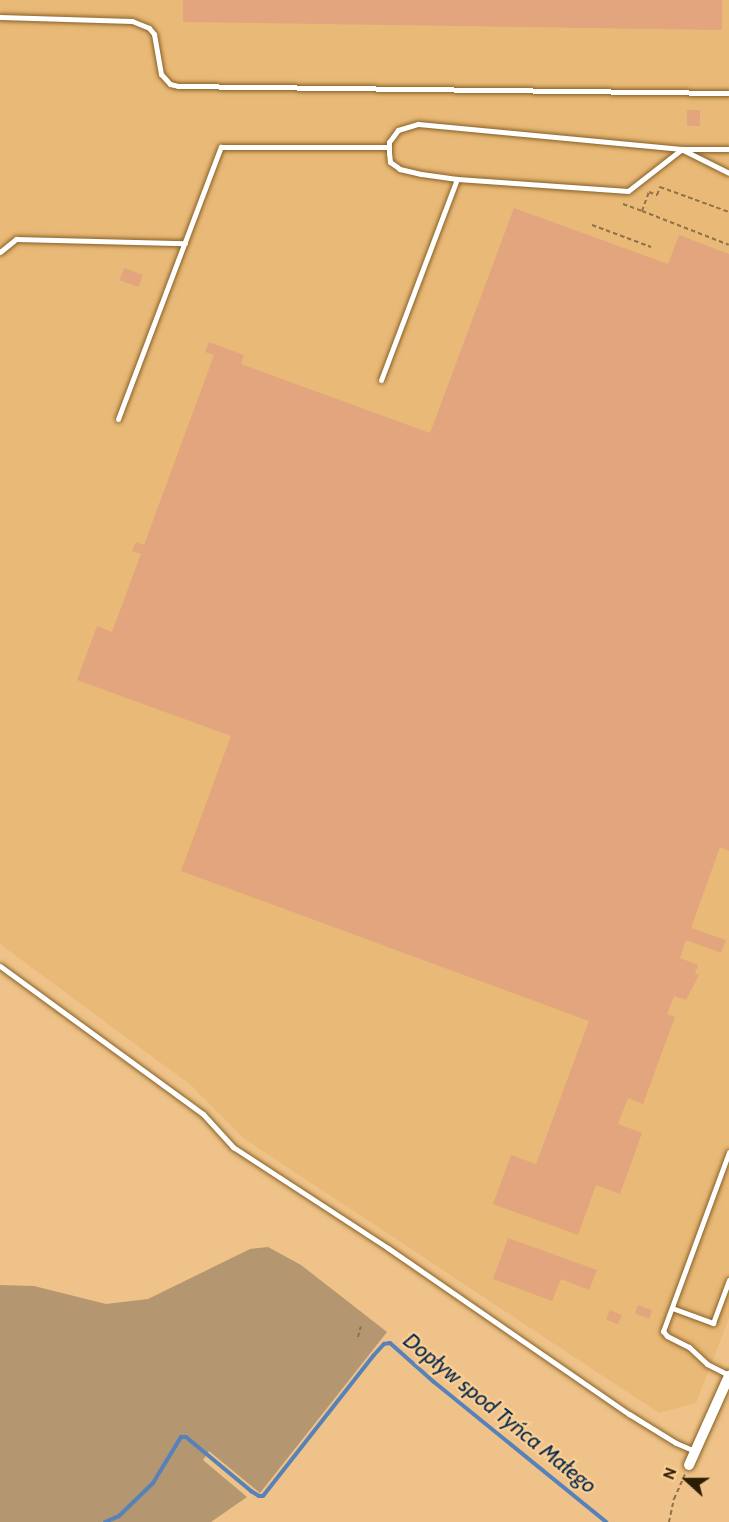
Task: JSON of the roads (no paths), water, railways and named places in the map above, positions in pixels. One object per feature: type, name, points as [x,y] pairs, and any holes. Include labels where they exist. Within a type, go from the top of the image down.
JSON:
[{"type":"street","points":[[689,1465],[697,1452],[729,1375]]},
{"type":"lane","points":[[0,18],[132,21],[149,28],[153,34],[161,74],[170,84],[178,86],[729,93]]},
{"type":"lane","points":[[682,149],[628,191],[457,179],[400,170],[390,162],[389,142],[398,130],[418,124],[682,149],[729,149]]},
{"type":"lane","points":[[118,419],[221,147],[389,147]]},
{"type":"lane","points":[[682,149],[729,173]]},
{"type":"lane","points":[[381,380],[457,179]]},
{"type":"lane","points":[[0,252],[16,239],[185,243]]},
{"type":"lane","points":[[0,966],[203,1114],[233,1147],[388,1248],[629,1414],[676,1443],[697,1452]]},
{"type":"lane","points":[[729,1152],[663,1331],[667,1336],[689,1347],[707,1364],[729,1375]]},
{"type":"lane","points":[[672,1308],[713,1323],[729,1280]]},
{"type":"waterway","name":"Dopływ spod Tyńca Małego","points":[[105,1522],[119,1516],[153,1483],[181,1437],[186,1437],[251,1491],[263,1496],[374,1355],[384,1344],[390,1343],[434,1382],[606,1522]]}]
